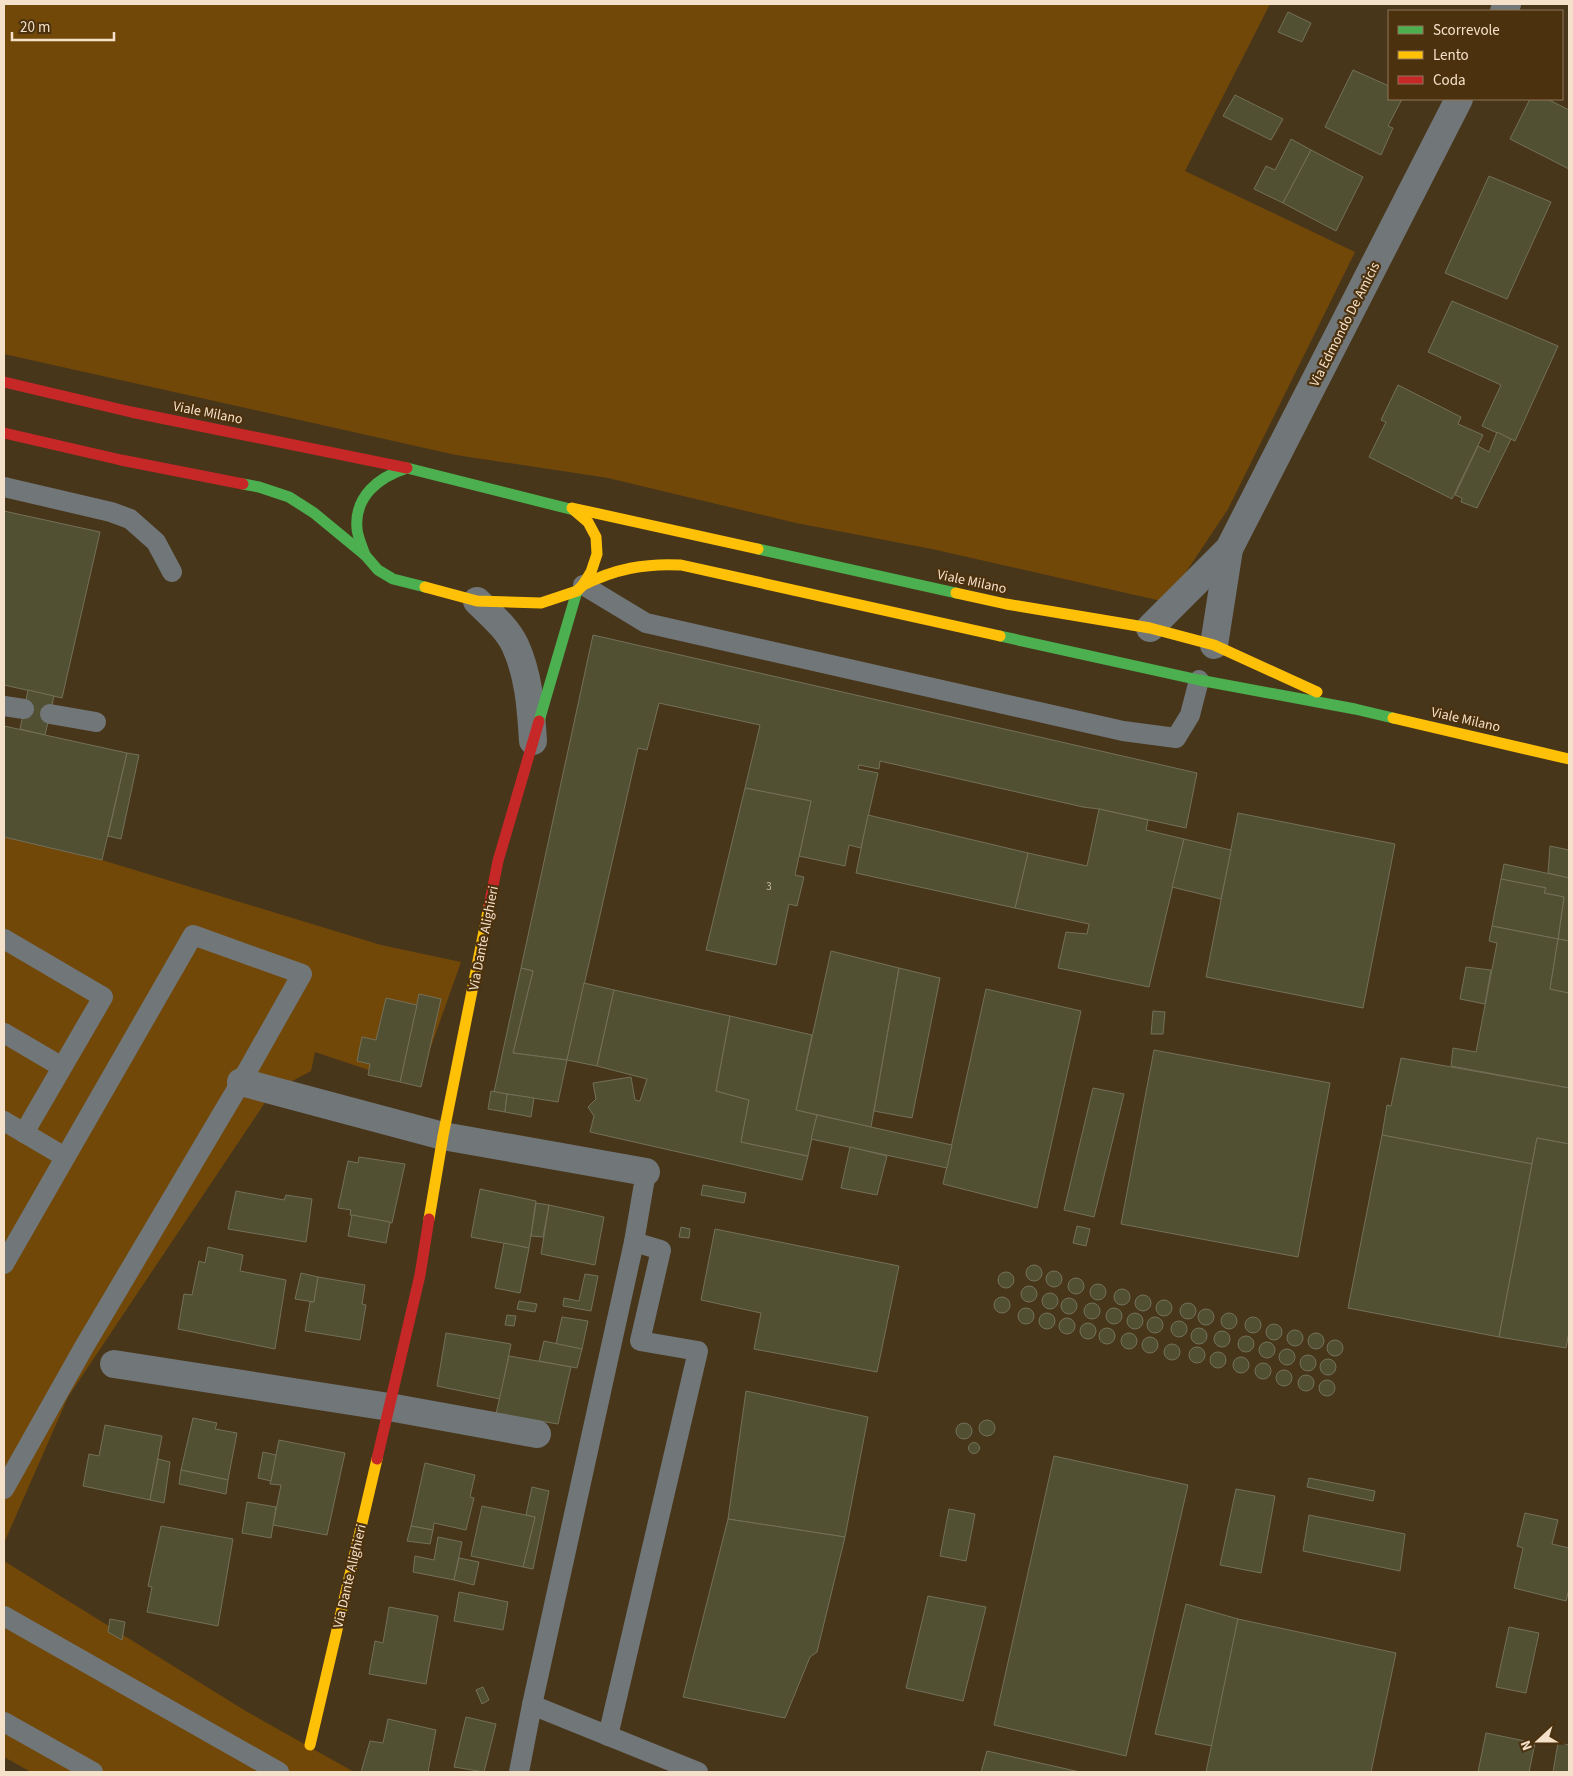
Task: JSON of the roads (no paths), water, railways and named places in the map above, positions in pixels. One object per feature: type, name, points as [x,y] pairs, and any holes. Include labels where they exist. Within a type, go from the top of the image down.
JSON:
[{"type":"main road","name":"Viale Milano","points":[[4,382],[131,412],[407,468],[572,508],[1006,604],[1150,628],[1214,645],[1355,709]]},
{"type":"main road","name":"Viale Milano","points":[[4,433],[121,460],[259,487],[288,497],[314,513],[365,555],[378,570],[393,579],[477,601],[541,603],[580,588],[597,578],[633,566],[656,563],[680,565],[1200,680],[1355,709],[1569,759]]},
{"type":"main road","points":[[365,555],[357,524],[359,505],[369,489],[384,477],[407,468]]},
{"type":"main road","points":[[572,508],[588,522],[596,537],[596,554],[591,572],[580,588]]},
{"type":"main road","name":"Via Dante Alighieri","points":[[310,1745],[420,1275],[443,1136],[498,861],[580,588]]},
{"type":"street","name":"Via Edmondo De Amicis","points":[[1150,628],[1228,549],[1458,100]]},
{"type":"street","name":"Via Edmondo De Amicis","points":[[1214,645],[1228,549]]},
{"type":"street","name":"Via Dante Alighieri","points":[[477,601],[498,622],[515,645],[527,683],[533,744]]},
{"type":"street","points":[[241,1082],[443,1136],[646,1172]]},
{"type":"street","points":[[114,1364],[389,1407],[537,1434]]},
{"type":"lane","points":[[4,487],[111,512],[130,519],[156,542],[172,572]]},
{"type":"lane","points":[[580,588],[646,623],[1123,731],[1176,738],[1190,715],[1200,680]]},
{"type":"lane","points":[[4,706],[24,710]]},
{"type":"lane","points":[[50,714],[96,722]]},
{"type":"lane","points":[[4,1264],[193,935],[302,974],[241,1082],[84,1347],[4,1489]]},
{"type":"lane","points":[[4,939],[103,996],[24,1133]]},
{"type":"lane","points":[[4,1033],[62,1067]]},
{"type":"lane","points":[[4,1121],[65,1157]]},
{"type":"lane","points":[[519,1772],[532,1705],[634,1242],[646,1172]]},
{"type":"lane","points":[[608,1736],[698,1351],[640,1341],[661,1250],[634,1242]]},
{"type":"lane","points":[[4,1616],[279,1772]]},
{"type":"lane","points":[[532,1705],[698,1772]]},
{"type":"lane","points":[[4,1722],[93,1772]]}]
